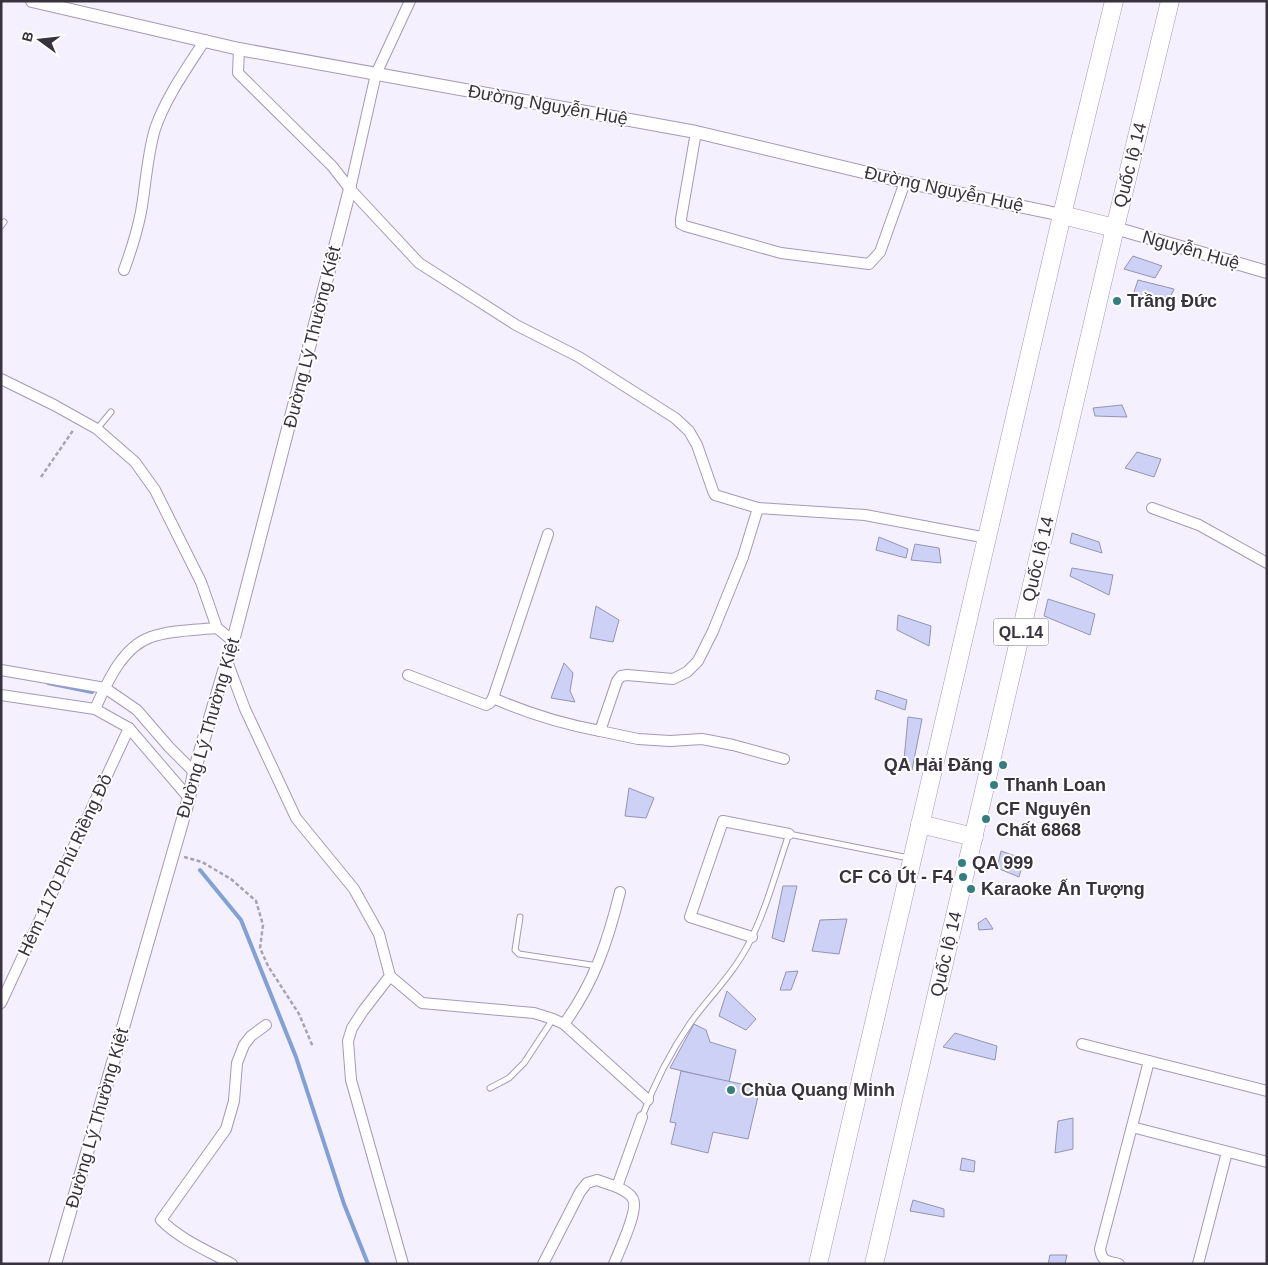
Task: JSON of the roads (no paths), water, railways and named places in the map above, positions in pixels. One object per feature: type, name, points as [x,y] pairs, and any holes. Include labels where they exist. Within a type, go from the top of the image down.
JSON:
[{"type":"highway","name":"QL.14","points":[[818,1264],[1062,215],[1114,1]]},
{"type":"highway","name":"Quốc lộ 14","points":[[874,1264],[1115,228],[1170,1]]},
{"type":"highway","points":[[1062,215],[1115,228]]},
{"type":"highway","points":[[920,824],[974,837]]},
{"type":"street","name":"Đường Nguyễn Huệ","points":[[32,1],[239,49],[696,132],[905,182],[1062,215]]},
{"type":"street","points":[[350,189],[376,74],[410,1]]},
{"type":"street","points":[[124,270],[134,242],[141,213],[150,147],[156,127],[170,95],[205,40]]},
{"type":"street","points":[[239,49],[238,73],[332,166],[350,189],[418,263],[516,325],[579,357],[675,418],[689,432],[697,445],[715,495],[758,508],[865,516],[987,538]]},
{"type":"street","points":[[696,132],[681,224],[781,253],[869,264],[880,252],[905,182]]},
{"type":"street","name":"Đường Lý Thường Kiệt","points":[[55,1264],[189,798],[194,772],[233,641],[350,189]]},
{"type":"street","name":"Nguyễn Huệ","points":[[1115,228],[1267,272]]},
{"type":"street","points":[[1,379],[97,429],[135,462],[156,490],[200,582],[217,628],[233,641]]},
{"type":"street","points":[[600,731],[617,681],[621,676],[673,679],[687,672],[698,661],[706,648],[724,603],[758,508]]},
{"type":"street","points":[[1152,508],[1199,525],[1267,563]]},
{"type":"street","points":[[408,674],[486,705],[490,703],[548,534]]},
{"type":"street","points":[[95,709],[121,661],[142,642],[163,634],[217,628]]},
{"type":"street","points":[[227,661],[245,709],[296,818],[354,889],[378,934],[390,976],[422,1003],[534,1013],[564,1024],[648,1100]]},
{"type":"street","points":[[1,670],[105,688],[138,710],[169,747],[194,772]]},
{"type":"street","points":[[1,695],[95,709],[129,728],[189,798]]},
{"type":"street","points":[[493,698],[524,712],[600,731],[638,738],[670,741],[702,739],[733,745],[784,759]]},
{"type":"street","name":"Hẻm 1170 Phú Riềng Đỏ","points":[[1,1003],[129,728]]},
{"type":"street","points":[[752,937],[690,917],[723,821],[789,834]]},
{"type":"street","points":[[564,1024],[574,1010],[598,966],[620,892]]},
{"type":"street","points":[[390,976],[359,1017],[352,1028],[348,1041],[352,1080],[402,1264]]},
{"type":"street","points":[[232,1264],[182,1238],[161,1220],[226,1129],[234,1101],[238,1063],[244,1045],[250,1036],[266,1025]]},
{"type":"street","points":[[1082,1044],[1267,1092]]},
{"type":"street","points":[[1118,1264],[1102,1257],[1100,1249],[1149,1061]]},
{"type":"street","points":[[617,1187],[642,1117]]},
{"type":"street","points":[[1132,1127],[1267,1162]]},
{"type":"street","points":[[1198,1264],[1227,1152]]},
{"type":"street","points":[[543,1264],[580,1192],[587,1183],[596,1180],[627,1192],[633,1199],[634,1209],[614,1264]]},
{"type":"lane","points":[[97,429],[111,412]]},
{"type":"lane","points":[[642,1117],[648,1100],[675,1047],[736,966],[752,937],[789,834],[912,859]]},
{"type":"lane","points":[[520,917],[515,950],[518,954],[598,966]]},
{"type":"lane","points":[[490,1088],[509,1078],[524,1063],[553,1019]]},
{"type":"waterway","points":[[48,683],[92,692]]},
{"type":"waterway","points":[[200,870],[241,920],[296,1057],[344,1204],[368,1264]]},
{"type":"place","name":"Trầng Đức","points":[[1117,301]]},
{"type":"place","name":"QA Hải Đăng","points":[[1003,765]]},
{"type":"place","name":"Thanh Loan","points":[[994,785]]},
{"type":"place","name":"CF Nguyên Chất 6868","points":[[986,819]]},
{"type":"place","name":"QA 999","points":[[962,863]]},
{"type":"place","name":"CF Cô Út - F4","points":[[963,877]]},
{"type":"place","name":"Karaoke Ấn Tượng","points":[[971,889]]},
{"type":"place","name":"Chùa Quang Minh","points":[[731,1090]]}]
